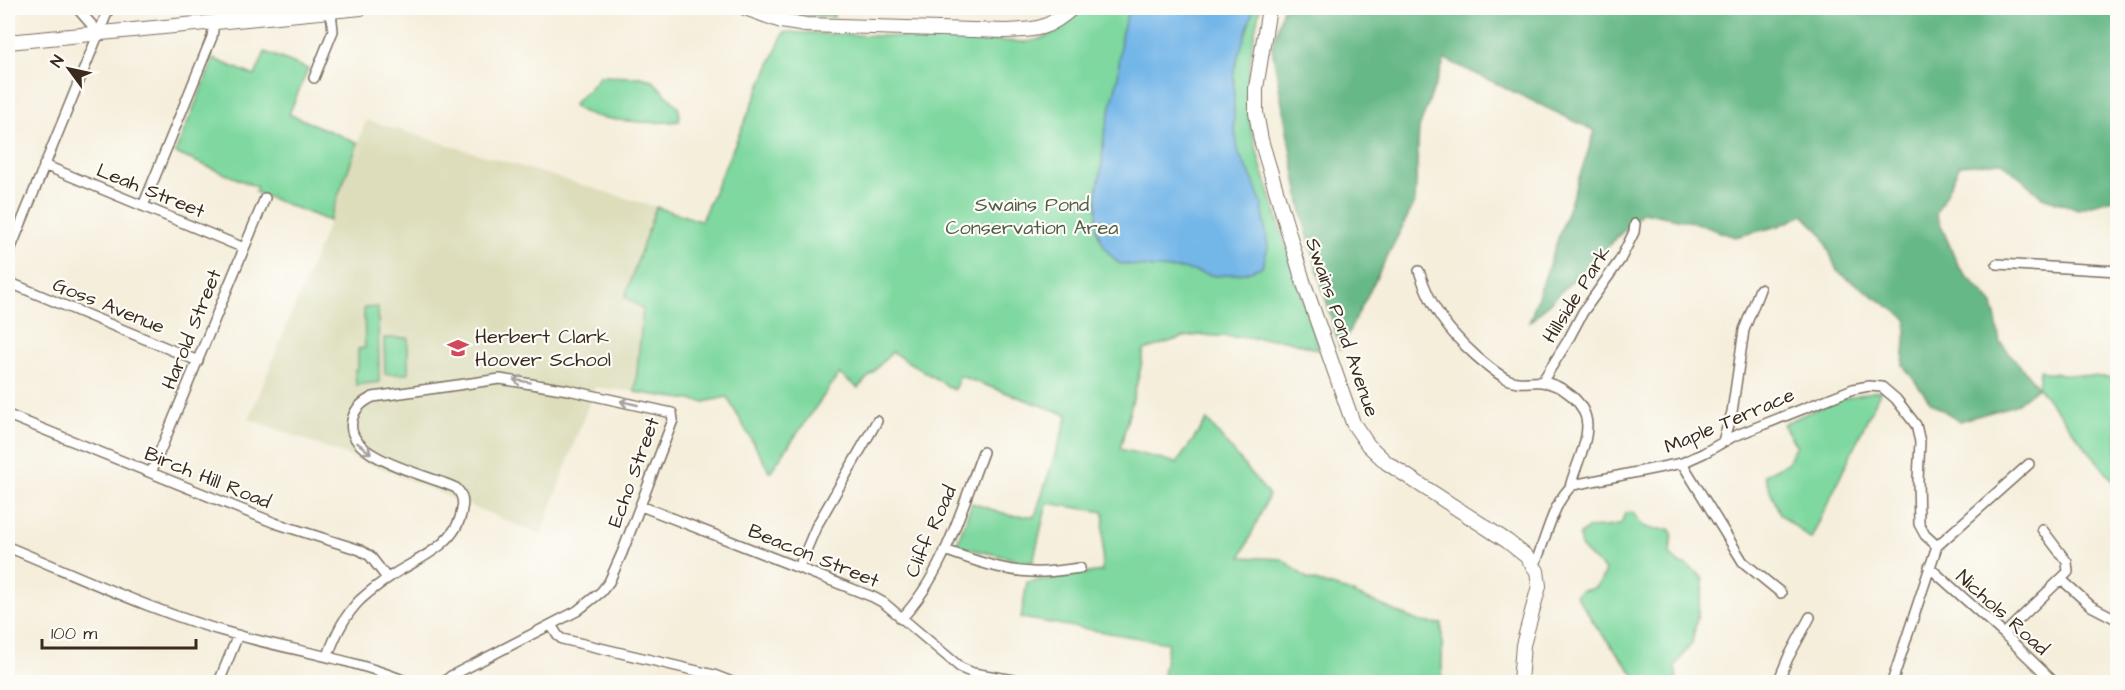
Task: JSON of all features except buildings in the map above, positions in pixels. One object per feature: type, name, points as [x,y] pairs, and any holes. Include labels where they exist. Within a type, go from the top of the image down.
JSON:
[{"type":"street","points":[[77,8],[98,32]]},
{"type":"street","points":[[8,255],[109,8]]},
{"type":"street","points":[[8,42],[361,8]]},
{"type":"street","points":[[745,8],[781,21],[806,25],[1006,32],[1037,30],[1059,19],[1072,8]]},
{"type":"street","name":"Swains Pond Avenue","points":[[1269,8],[1256,88],[1256,113],[1261,140],[1303,281],[1353,423],[1368,445],[1383,459],[1405,476],[1507,541],[1529,558],[1534,566]]},
{"type":"street","points":[[314,78],[333,31],[330,11]]},
{"type":"street","points":[[143,206],[213,34],[214,23]]},
{"type":"street","name":"Leah Street","points":[[44,165],[244,248]]},
{"type":"street","name":"Harold Street","points":[[151,473],[265,198]]},
{"type":"street","name":"Hillside Park","points":[[1542,382],[1583,312],[1620,260],[1634,232],[1635,224]]},
{"type":"street","points":[[1997,264],[2118,271]]},
{"type":"street","points":[[1419,270],[1426,294],[1455,337],[1506,379],[1519,383],[1542,382],[1565,391],[1575,398],[1584,413],[1587,425],[1584,445],[1570,487],[1559,503],[1534,566],[1539,586],[1523,645],[1520,682]]},
{"type":"street","name":"Goss Avenue","points":[[8,282],[198,361]]},
{"type":"street","points":[[1723,441],[1732,412],[1744,330],[1760,289]]},
{"type":"street","name":"Echo Street","points":[[387,578],[425,556],[450,536],[456,528],[463,504],[456,488],[386,461],[352,437],[352,417],[360,405],[373,397],[500,378],[669,412],[674,416],[641,506],[604,589],[588,604],[451,676],[444,682]]},
{"type":"street","name":"Maple Terrace","points":[[1570,487],[1584,481],[1682,463],[1723,441],[1852,389],[1880,386],[1896,399],[1919,432],[1919,524],[1925,535],[1937,546]]},
{"type":"street","name":"Birch Hill Road","points":[[8,415],[275,523],[360,550],[370,556],[387,578]]},
{"type":"street","points":[[798,567],[816,526],[877,421]]},
{"type":"street","name":"Cliff Road","points":[[901,619],[925,589],[945,550],[983,452]]},
{"type":"street","points":[[1682,463],[1743,562],[1781,593]]},
{"type":"street","points":[[1892,682],[1937,546],[2029,464]]},
{"type":"street","name":"Beacon Street","points":[[641,506],[873,597],[884,603],[952,662],[994,680],[1026,682]]},
{"type":"street","points":[[2004,634],[2068,572],[2067,562],[2042,529]]},
{"type":"street","points":[[8,547],[185,620],[238,636],[328,656],[408,682]]},
{"type":"street","points":[[945,550],[1019,571],[1049,572],[1080,568]]},
{"type":"street","name":"Nichols Road","points":[[1929,567],[2054,682]]},
{"type":"street","points":[[328,656],[339,628],[349,613],[387,578]]},
{"type":"street","points":[[2062,580],[2091,606],[2118,620]]},
{"type":"street","points":[[1778,682],[1810,618]]},
{"type":"street","points":[[551,625],[558,636],[564,640],[714,675],[732,682]]},
{"type":"street","points":[[219,682],[238,636]]},
{"type":"shaded area","name":"Herbert Clark Hoover School","points":[[366,120],[656,207],[626,296],[643,309],[635,392],[595,387],[541,534],[386,470],[249,419],[340,195]]},
{"type":"green space","points":[[787,8],[835,8],[834,17],[785,13]]},
{"type":"green space","name":"Swains Pond Conservation Area","points":[[1083,8],[1260,8],[1252,45],[1247,92],[1250,124],[1319,350],[1286,340],[1201,335],[1184,337],[1144,350],[1120,449],[1177,463],[1207,420],[1269,495],[1241,557],[1282,559],[1308,579],[1348,591],[1420,622],[1442,624],[1442,682],[1330,682],[1321,677],[1316,682],[1162,682],[1168,643],[1021,618],[1027,582],[1102,571],[1104,512],[1047,503],[1033,562],[956,546],[972,503],[1012,516],[1035,516],[1068,415],[960,376],[954,390],[892,352],[858,388],[839,374],[770,472],[727,397],[704,402],[635,392],[643,309],[625,297],[656,207],[701,221],[784,32],[1026,42],[1051,34]]},
{"type":"green space","points":[[1283,8],[2117,8],[2117,198],[2078,209],[2042,197],[2002,162],[1960,165],[1936,214],[1959,267],[1993,304],[2000,342],[2038,387],[2015,405],[1960,421],[1931,403],[1903,365],[1907,319],[1837,271],[1822,234],[1803,215],[1779,226],[1735,237],[1692,222],[1643,212],[1529,323],[1595,131],[1445,59],[1419,128],[1415,202],[1340,349],[1303,219],[1272,48]]},
{"type":"green space","points":[[265,52],[308,69],[289,114],[358,143],[329,221],[255,192],[257,187],[175,153],[214,59],[255,76]]},
{"type":"green space","points":[[599,76],[640,77],[652,80],[678,107],[679,121],[623,121],[581,111],[573,105]]},
{"type":"green space","points":[[378,307],[379,382],[356,385],[355,369],[358,368],[358,349],[365,348],[364,308]]},
{"type":"green space","points":[[384,338],[408,338],[408,374],[385,374]]},
{"type":"green space","points":[[2040,370],[2049,373],[2117,378],[2117,486],[2038,387]]},
{"type":"green space","points":[[1881,390],[1811,539],[1780,514],[1764,475],[1787,463],[1797,447],[1783,424],[1836,400]]},
{"type":"green space","points":[[1632,512],[1643,526],[1652,529],[1669,529],[1672,533],[1670,554],[1679,564],[1686,565],[1703,579],[1692,643],[1675,666],[1677,682],[1640,682],[1598,629],[1576,595],[1582,590],[1598,585],[1605,570],[1584,551],[1580,534],[1589,529],[1621,524],[1625,513]]},
{"type":"water","points":[[1129,8],[1254,8],[1234,69],[1234,125],[1239,154],[1253,180],[1262,205],[1268,248],[1262,267],[1244,273],[1216,276],[1183,269],[1118,263],[1106,250],[1097,231],[1097,191],[1104,135],[1118,78],[1121,36]]},
{"type":"place","name":"Herbert Clark Hoover School","points":[[458,348]]}]
